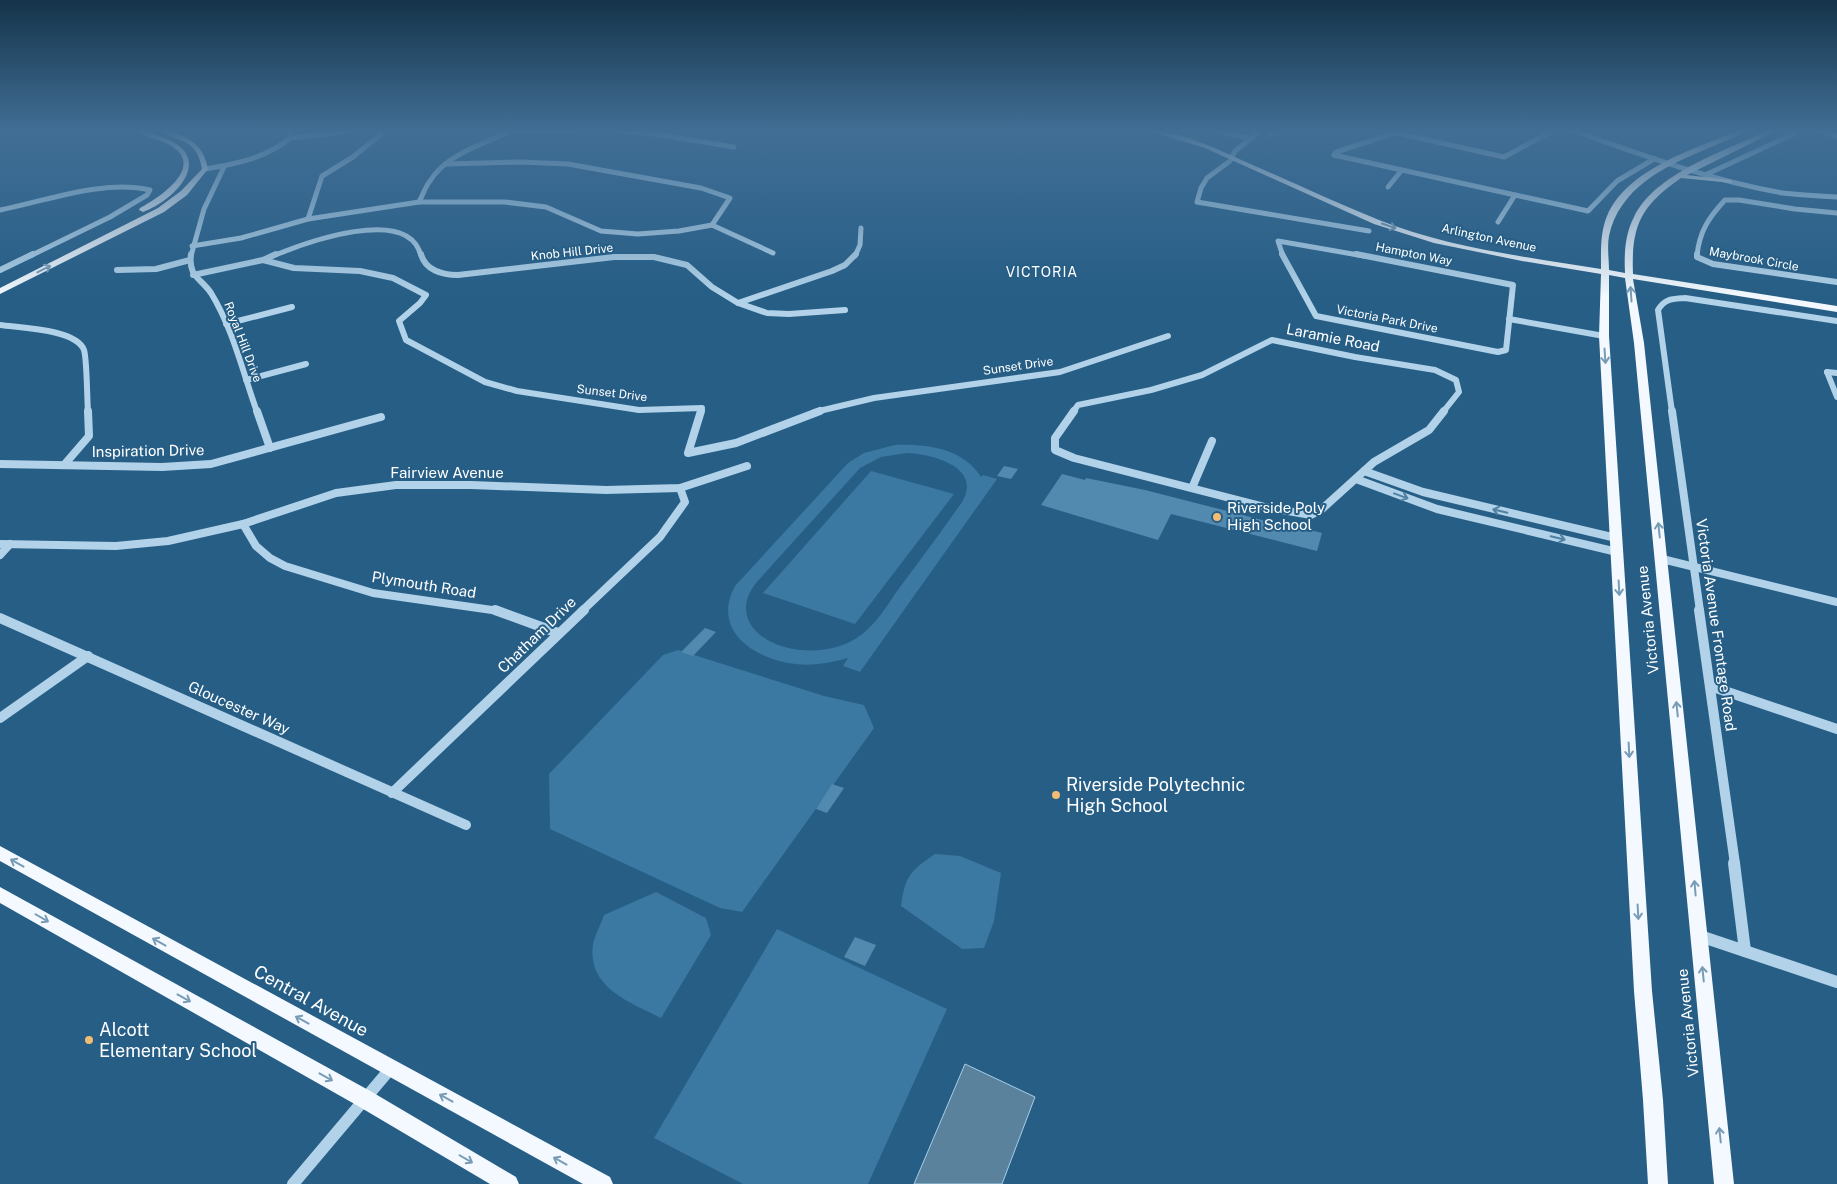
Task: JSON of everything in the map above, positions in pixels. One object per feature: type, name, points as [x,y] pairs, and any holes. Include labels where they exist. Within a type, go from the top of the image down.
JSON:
[{"type":"main road","points":[[0,282],[132,216],[162,198],[175,186]]},
{"type":"main road","points":[[162,198],[174,194],[182,186]]},
{"type":"main road","points":[[0,291],[161,210],[184,194],[191,186]]},
{"type":"main road","name":"Arlington Avenue","points":[[1301,186],[1377,222],[1410,233],[1494,254],[1605,269],[1837,309]]},
{"type":"main road","name":"Victoria Avenue","points":[[1634,186],[1617,202],[1608,220],[1605,238],[1604,336],[1642,972],[1658,1184]]},
{"type":"main road","name":"Victoria Avenue","points":[[1665,186],[1655,194],[1638,215],[1630,241],[1629,273],[1632,311],[1640,343],[1724,1184]]},
{"type":"main road","name":"Arlington Avenue","points":[[1629,273],[1837,302]]},
{"type":"main road","name":"Central Avenue","points":[[0,853],[603,1184]]},
{"type":"main road","points":[[0,894],[365,1099],[510,1184]]},
{"type":"street","points":[[0,210],[112,188],[136,186]]},
{"type":"street","points":[[0,270],[110,217],[147,195],[150,190],[140,186]]},
{"type":"street","points":[[193,275],[190,260],[192,246],[204,209],[215,186]]},
{"type":"street","points":[[308,219],[319,186]]},
{"type":"street","points":[[420,202],[428,186]]},
{"type":"street","points":[[691,186],[730,198],[712,225]]},
{"type":"street","points":[[1203,186],[1196,200],[1199,203],[1369,231]]},
{"type":"street","points":[[1473,186],[1588,211],[1610,186]]},
{"type":"street","points":[[1751,186],[1785,193],[1837,197]]},
{"type":"street","points":[[1498,222],[1515,195]]},
{"type":"street","name":"Maybrook Circle","points":[[1837,213],[1795,209],[1739,200],[1725,200],[1705,222],[1699,235],[1697,257],[1713,264],[1837,282]]},
{"type":"street","points":[[192,246],[242,238],[308,219],[420,202],[505,202],[546,207],[601,231],[638,234],[679,231],[712,225],[773,253]]},
{"type":"street","points":[[738,303],[832,272],[852,261],[863,241],[861,228]]},
{"type":"street","name":"Knob Hill Drive","points":[[262,260],[299,244],[329,236],[362,230],[384,230],[405,235],[418,246],[422,260],[430,268],[448,275],[474,274],[568,261],[632,255],[664,257],[686,264],[713,287],[738,303],[767,313],[789,314],[845,310]]},
{"type":"street","name":"Victoria Park Drive","points":[[1278,240],[1280,250],[1316,316],[1498,352],[1506,350],[1508,319]]},
{"type":"street","name":"Hampton Way","points":[[1278,240],[1408,263],[1513,285],[1508,319]]},
{"type":"street","points":[[117,270],[156,269],[190,260]]},
{"type":"street","name":"Sunset Drive","points":[[193,275],[262,260],[294,268],[360,271],[393,278],[412,286],[426,295],[420,303],[399,321],[406,340],[485,382],[517,391],[639,410],[702,408],[688,453],[736,443],[816,412],[874,398],[1060,372],[1168,336]]},
{"type":"street","name":"Royal Hill Drive","points":[[193,275],[210,292],[226,324],[270,448]]},
{"type":"street","name":"Victoria Avenue Frontage Road","points":[[1745,952],[1744,931],[1695,567],[1658,310],[1662,302],[1685,298],[1837,321]]},
{"type":"street","points":[[226,324],[292,307]]},
{"type":"street","points":[[1508,319],[1604,336]]},
{"type":"street","points":[[0,325],[63,334],[77,340],[84,350],[88,436],[64,465]]},
{"type":"street","name":"Laramie Road","points":[[1272,340],[1355,357],[1435,370],[1456,380],[1459,392],[1429,430],[1374,462],[1322,509],[1310,515],[1265,507],[1192,488],[1074,458],[1055,450],[1056,438],[1078,405],[1151,390],[1202,375],[1272,340]]},
{"type":"street","points":[[246,380],[306,364]]},
{"type":"street","points":[[1837,373],[1827,372],[1837,397]]},
{"type":"street","name":"Inspiration Drive","points":[[0,464],[186,467],[211,464],[380,417]]},
{"type":"street","points":[[1192,488],[1212,441]]},
{"type":"street","name":"Fairview Avenue","points":[[0,544],[116,546],[168,541],[243,524],[336,493],[396,484],[606,490],[680,488],[748,466]]},
{"type":"street","points":[[1364,471],[1423,492],[1616,545]]},
{"type":"street","points":[[1356,479],[1437,509],[1616,545]]},
{"type":"street","name":"Chatham Drive","points":[[392,794],[660,537],[685,502],[680,488]]},
{"type":"street","name":"Plymouth Road","points":[[243,524],[256,546],[270,558],[285,566],[373,593],[495,610],[558,633]]},
{"type":"street","points":[[0,555],[10,544]]},
{"type":"street","points":[[1662,559],[1837,602]]},
{"type":"street","name":"Gloucester Way","points":[[0,618],[392,794],[466,824]]},
{"type":"street","points":[[0,718],[88,656]]},
{"type":"street","points":[[1710,686],[1837,729]]},
{"type":"street","points":[[1700,936],[1837,982]]},
{"type":"street","points":[[293,1184],[391,1068]]},
{"type":"shaded area","points":[[895,445],[931,447],[954,454],[964,460],[981,477],[983,475],[997,479],[860,672],[843,666],[848,658],[822,664],[802,665],[765,656],[741,640],[733,629],[728,616],[729,602],[735,586],[848,463],[864,453]],"holes":[[[907,453],[929,456],[952,465],[960,471],[966,480],[967,490],[962,502],[876,620],[866,631],[854,639],[840,646],[824,650],[787,648],[763,637],[754,629],[748,619],[746,608],[748,596],[756,583],[860,468],[881,457]]]},
{"type":"shaded area","points":[[871,471],[954,494],[855,624],[763,593]]},
{"type":"shaded area","points":[[678,650],[824,696],[864,705],[874,728],[742,912],[720,908],[550,829],[549,774],[663,655]]},
{"type":"shaded area","points":[[935,854],[960,856],[1001,873],[994,921],[984,948],[962,949],[901,906],[904,888],[910,875]]},
{"type":"shaded area","points":[[656,892],[706,918],[711,935],[661,1018],[636,1006],[613,991],[604,983],[597,972],[593,959],[593,944],[604,915]]},
{"type":"shaded area","points":[[777,929],[947,1009],[868,1184],[743,1184],[654,1138]]},
{"type":"shaded area","points":[[965,1064],[1035,1097],[1002,1184],[914,1184]]},
{"type":"building","points":[[1004,466],[1018,469],[1011,479],[997,476]]},
{"type":"building","points":[[1062,474],[1085,480],[1086,478],[1145,490],[1309,532],[1310,530],[1322,533],[1317,551],[1171,514],[1158,540],[1041,505]]},
{"type":"building","points":[[705,628],[716,632],[693,656],[681,652]]},
{"type":"building","points":[[832,784],[844,788],[827,813],[816,809]]},
{"type":"building","points":[[855,937],[876,945],[865,966],[844,957]]},
{"type":"place","name":"Riverside Poly High School","points":[[1217,517]]},
{"type":"place","name":"Riverside Polytechnic High School","points":[[1056,795]]},
{"type":"place","name":"Alcott Elementary School","points":[[89,1040]]},
{"type":"district","name":"VICTORIA","points":[[1042,272]]}]
